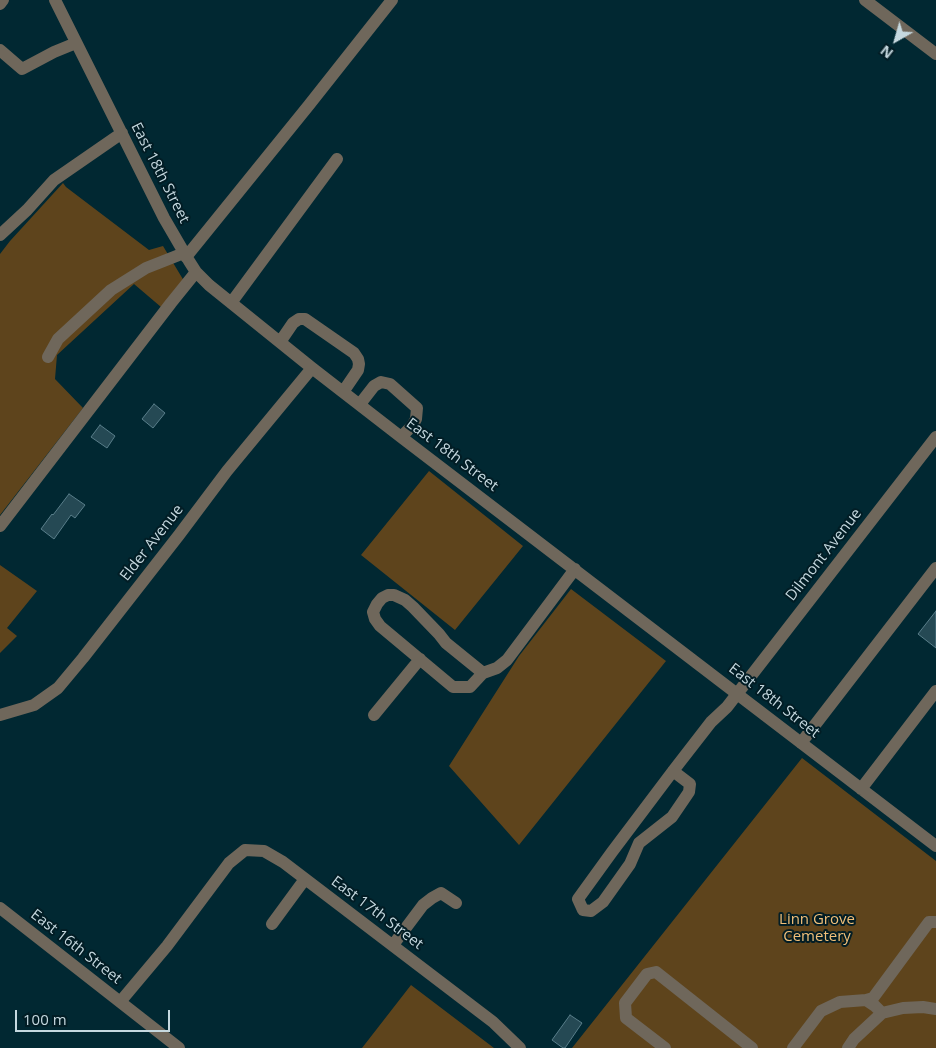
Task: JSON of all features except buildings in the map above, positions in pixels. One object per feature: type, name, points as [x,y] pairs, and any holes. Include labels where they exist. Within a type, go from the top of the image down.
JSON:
[{"type":"street","points":[[0,4],[3,0]]},
{"type":"street","name":"East 18th Street","points":[[55,0],[164,218],[196,272],[209,285],[401,437],[936,846]]},
{"type":"street","points":[[48,357],[58,339],[111,290],[146,268],[185,255],[309,105],[392,0]]},
{"type":"street","points":[[865,0],[936,54]]},
{"type":"street","points":[[0,50],[22,69],[76,43]]},
{"type":"street","points":[[0,235],[27,210],[54,180],[122,133]]},
{"type":"street","points":[[231,303],[337,160]]},
{"type":"street","points":[[0,526],[196,272]]},
{"type":"street","points":[[280,342],[293,323],[299,319],[305,319],[354,354],[360,364],[343,392]]},
{"type":"street","name":"Elder Avenue","points":[[0,716],[34,705],[58,688],[107,628],[227,472],[312,368]]},
{"type":"street","points":[[360,404],[374,386],[382,382],[390,384],[417,408],[416,419],[401,437]]},
{"type":"street","name":"Dilmont Avenue","points":[[673,771],[690,784],[689,792],[672,817],[639,842],[630,864],[603,902],[591,911],[582,910],[578,899],[673,771],[711,722],[738,694],[936,437]]},
{"type":"street","points":[[801,743],[936,568]]},
{"type":"street","points":[[483,673],[446,643],[405,600],[394,595],[382,598],[377,604],[373,612],[374,619],[380,626],[453,687],[470,687],[483,673],[497,668],[507,660],[574,569]]},
{"type":"street","points":[[374,715],[420,659]]},
{"type":"street","points":[[861,789],[936,691]]},
{"type":"street","name":"East 17th Street","points":[[120,1002],[167,946],[229,863],[245,850],[264,851],[305,878],[493,1022],[520,1048]]},
{"type":"street","points":[[272,924],[305,878]]},
{"type":"street","points":[[393,946],[423,905],[432,898],[441,894],[456,903]]},
{"type":"street","name":"East 16th Street","points":[[0,908],[179,1048]]},
{"type":"street","points":[[793,1048],[820,1011],[840,1002],[873,998],[929,922],[936,922]]},
{"type":"street","points":[[665,1048],[626,1018],[625,1004],[647,974],[656,972],[752,1048]]},
{"type":"street","points":[[866,1000],[876,1006],[882,1013]]},
{"type":"street","points":[[851,1047],[854,1039],[882,1013],[904,1008],[923,1007],[936,1009]]},
{"type":"green space","points":[[63,183],[149,250],[163,246],[184,281],[161,307],[134,284],[57,355],[55,379],[83,408],[0,515],[0,254]]},
{"type":"green space","points":[[429,471],[523,546],[455,630],[361,555]]},
{"type":"green space","points":[[0,565],[37,591],[7,628],[17,636],[0,653]]},
{"type":"green space","points":[[571,589],[666,661],[519,845],[449,766],[519,656]]},
{"type":"green space","name":"Linn Grove Cemetery","points":[[802,758],[936,861],[936,1048],[572,1048]]},
{"type":"green space","points":[[411,985],[494,1048],[362,1048]]}]
